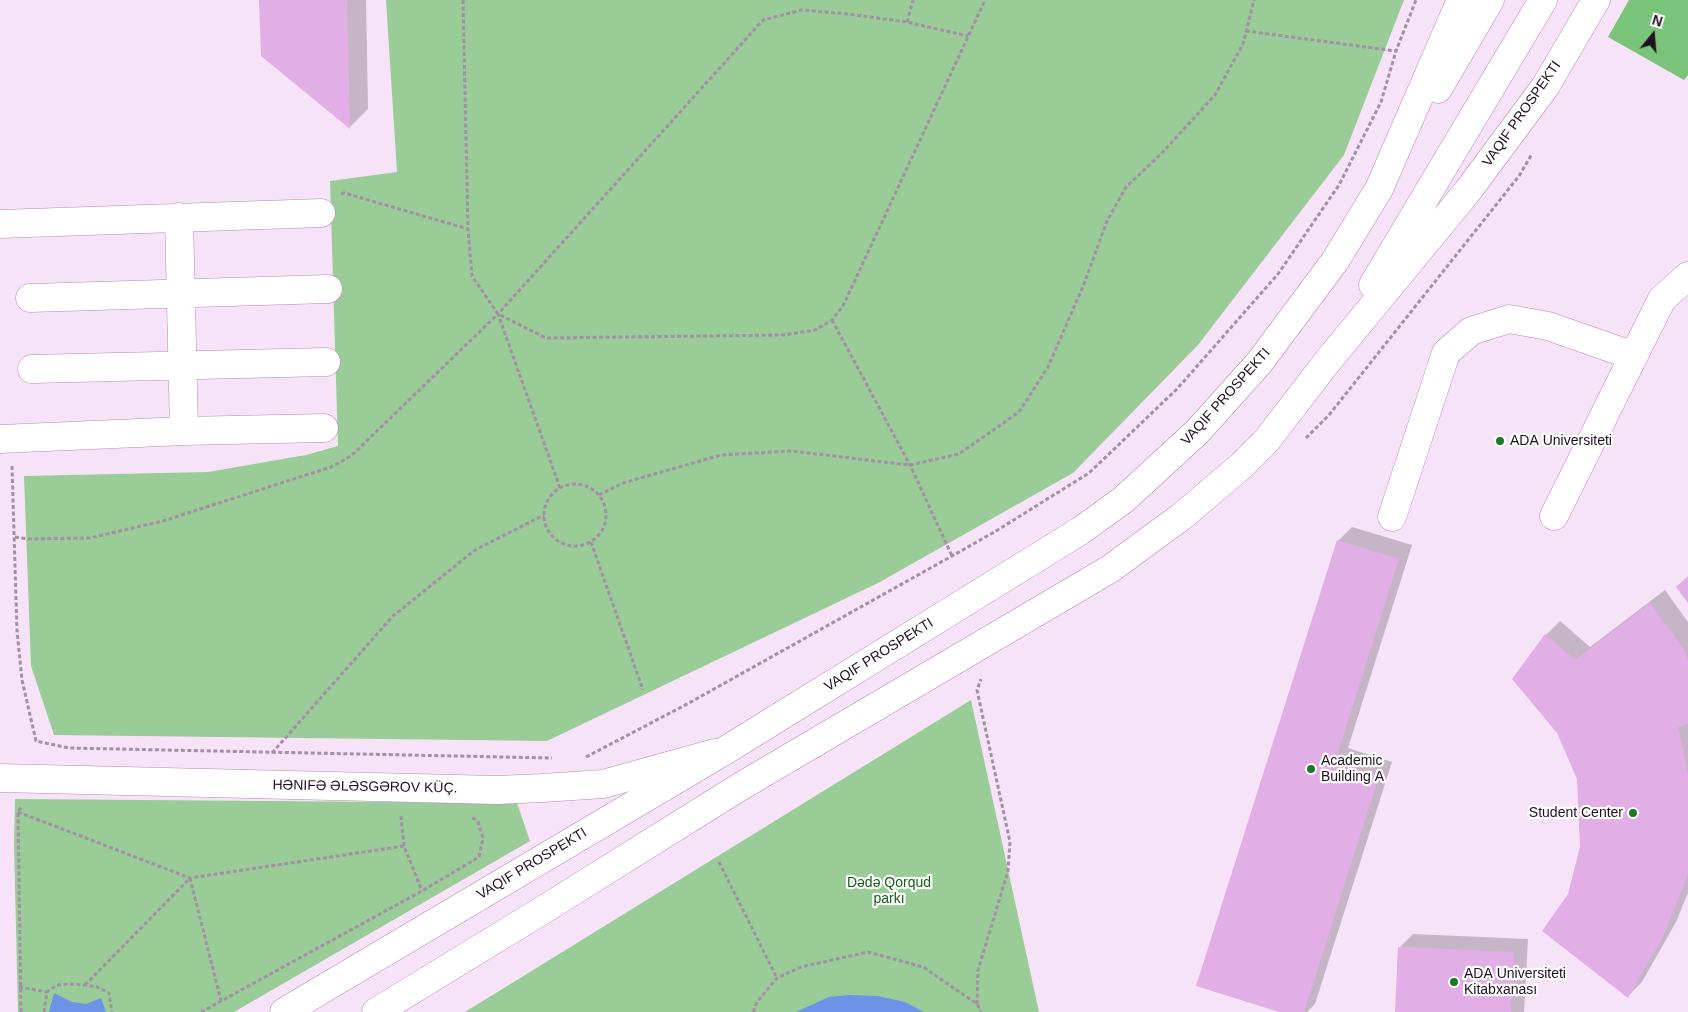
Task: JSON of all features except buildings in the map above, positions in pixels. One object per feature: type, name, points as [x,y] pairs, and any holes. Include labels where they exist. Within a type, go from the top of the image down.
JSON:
[{"type":"main road","name":"VAQIF PROSPEKTI","points":[[1379,189],[1461,0]]},
{"type":"main road","name":"VAQIF PROSPEKTI","points":[[284,1012],[726,750],[1080,531],[1123,500],[1197,432],[1259,363],[1335,260],[1490,0]]},
{"type":"main road","name":"VAQIF PROSPEKTI","points":[[1327,362],[1543,0]]},
{"type":"main road","name":"VAQIF PROSPEKTI","points":[[376,1012],[743,785],[1110,569],[1181,517],[1240,468],[1267,440],[1327,362],[1467,192],[1545,87],[1596,0]]},
{"type":"main road","points":[[0,224],[321,213]]},
{"type":"main road","points":[[179,217],[184,431]]},
{"type":"main road","points":[[1554,516],[1662,299],[1688,276]]},
{"type":"main road","points":[[30,298],[328,289]]},
{"type":"main road","points":[[1392,517],[1446,353],[1471,330],[1509,319],[1548,326],[1634,356]]},
{"type":"main road","points":[[32,369],[326,362]]},
{"type":"main road","points":[[0,440],[184,431],[324,428]]},
{"type":"main road","name":"HƏNIFƏ ƏLƏSGƏROV KÜÇ.","points":[[0,778],[477,789],[543,788],[603,784],[726,750]]},
{"type":"path","points":[[463,0],[468,228],[472,276],[498,314],[560,488]]},
{"type":"path","points":[[908,22],[913,0]]},
{"type":"path","points":[[498,314],[546,338],[784,335],[815,330],[832,320],[843,306],[985,0]]},
{"type":"path","points":[[599,495],[623,483],[721,455],[791,451],[910,465],[959,454],[1019,412],[1048,367],[1084,284],[1107,221],[1126,187],[1163,152],[1215,95],[1243,44],[1254,0]]},
{"type":"path","points":[[583,758],[689,703],[996,532],[1088,473],[1177,389],[1272,282],[1338,185],[1381,102],[1396,51],[1416,0]]},
{"type":"path","points":[[15,537],[28,539],[90,538],[163,521],[331,467],[351,456],[498,314],[763,20],[802,10],[908,22],[968,36]]},
{"type":"path","points":[[1246,31],[1396,51]]},
{"type":"path","points":[[321,213],[336,194],[344,193],[468,228]]},
{"type":"path","points":[[832,320],[910,465],[952,556]]},
{"type":"path","points":[[12,465],[18,632],[22,680],[36,741],[69,748],[554,758]]},
{"type":"path","points":[[570,485],[581,485],[591,488],[599,495],[605,504],[606,515],[605,526],[600,535],[591,542],[581,545],[570,545],[560,542],[552,535],[546,526],[544,515],[546,504],[560,488],[570,485]]},
{"type":"path","points":[[272,753],[393,616],[475,550],[544,515]]},
{"type":"path","points":[[591,542],[643,690]]},
{"type":"path","points":[[981,1012],[977,1004],[978,970],[1008,871],[1010,842],[977,690],[980,680],[985,674]]},
{"type":"path","points":[[21,1012],[19,987],[18,812],[21,806],[29,806]]},
{"type":"path","points":[[18,812],[190,878],[404,846]]},
{"type":"path","points":[[401,812],[404,846],[422,891]]},
{"type":"path","points":[[201,1012],[422,891],[479,857],[483,838],[478,822],[466,814]]},
{"type":"path","points":[[719,862],[778,978]]},
{"type":"path","points":[[85,984],[190,878]]},
{"type":"path","points":[[190,878],[221,1001]]},
{"type":"path","points":[[752,1012],[778,978],[801,967],[868,952],[923,966],[977,1004]]},
{"type":"path","points":[[19,987],[47,992],[57,985],[85,984],[109,993],[112,1012]]},
{"type":"path","points":[[44,1012],[47,992]]},
{"type":"green space","points":[[386,0],[1404,0],[1344,155],[1198,345],[1073,473],[878,583],[547,741],[54,735],[31,666],[24,476],[208,472],[306,455],[338,446],[330,181],[397,172]]},
{"type":"green space","points":[[1629,0],[1688,0],[1688,75],[1684,80],[1608,37]]},
{"type":"green space","name":"Dədə Qorqud parkı","points":[[971,700],[1039,1012],[465,1012]]},
{"type":"green space","points":[[15,799],[517,803],[530,841],[234,1012],[18,1012],[14,844]]},
{"type":"water","points":[[54,993],[72,1002],[86,1004],[101,998],[106,1012],[49,1012]]},
{"type":"water","points":[[848,995],[878,996],[905,1002],[924,1012],[796,1012],[829,997]]},
{"type":"place","name":"ADA Universiteti","points":[[1500,441]]},
{"type":"place","name":"Academic Building A","points":[[1311,769]]},
{"type":"place","name":"Student Center","points":[[1633,813]]},
{"type":"place","name":"ADA Universiteti Kitabxanası","points":[[1454,982]]}]
